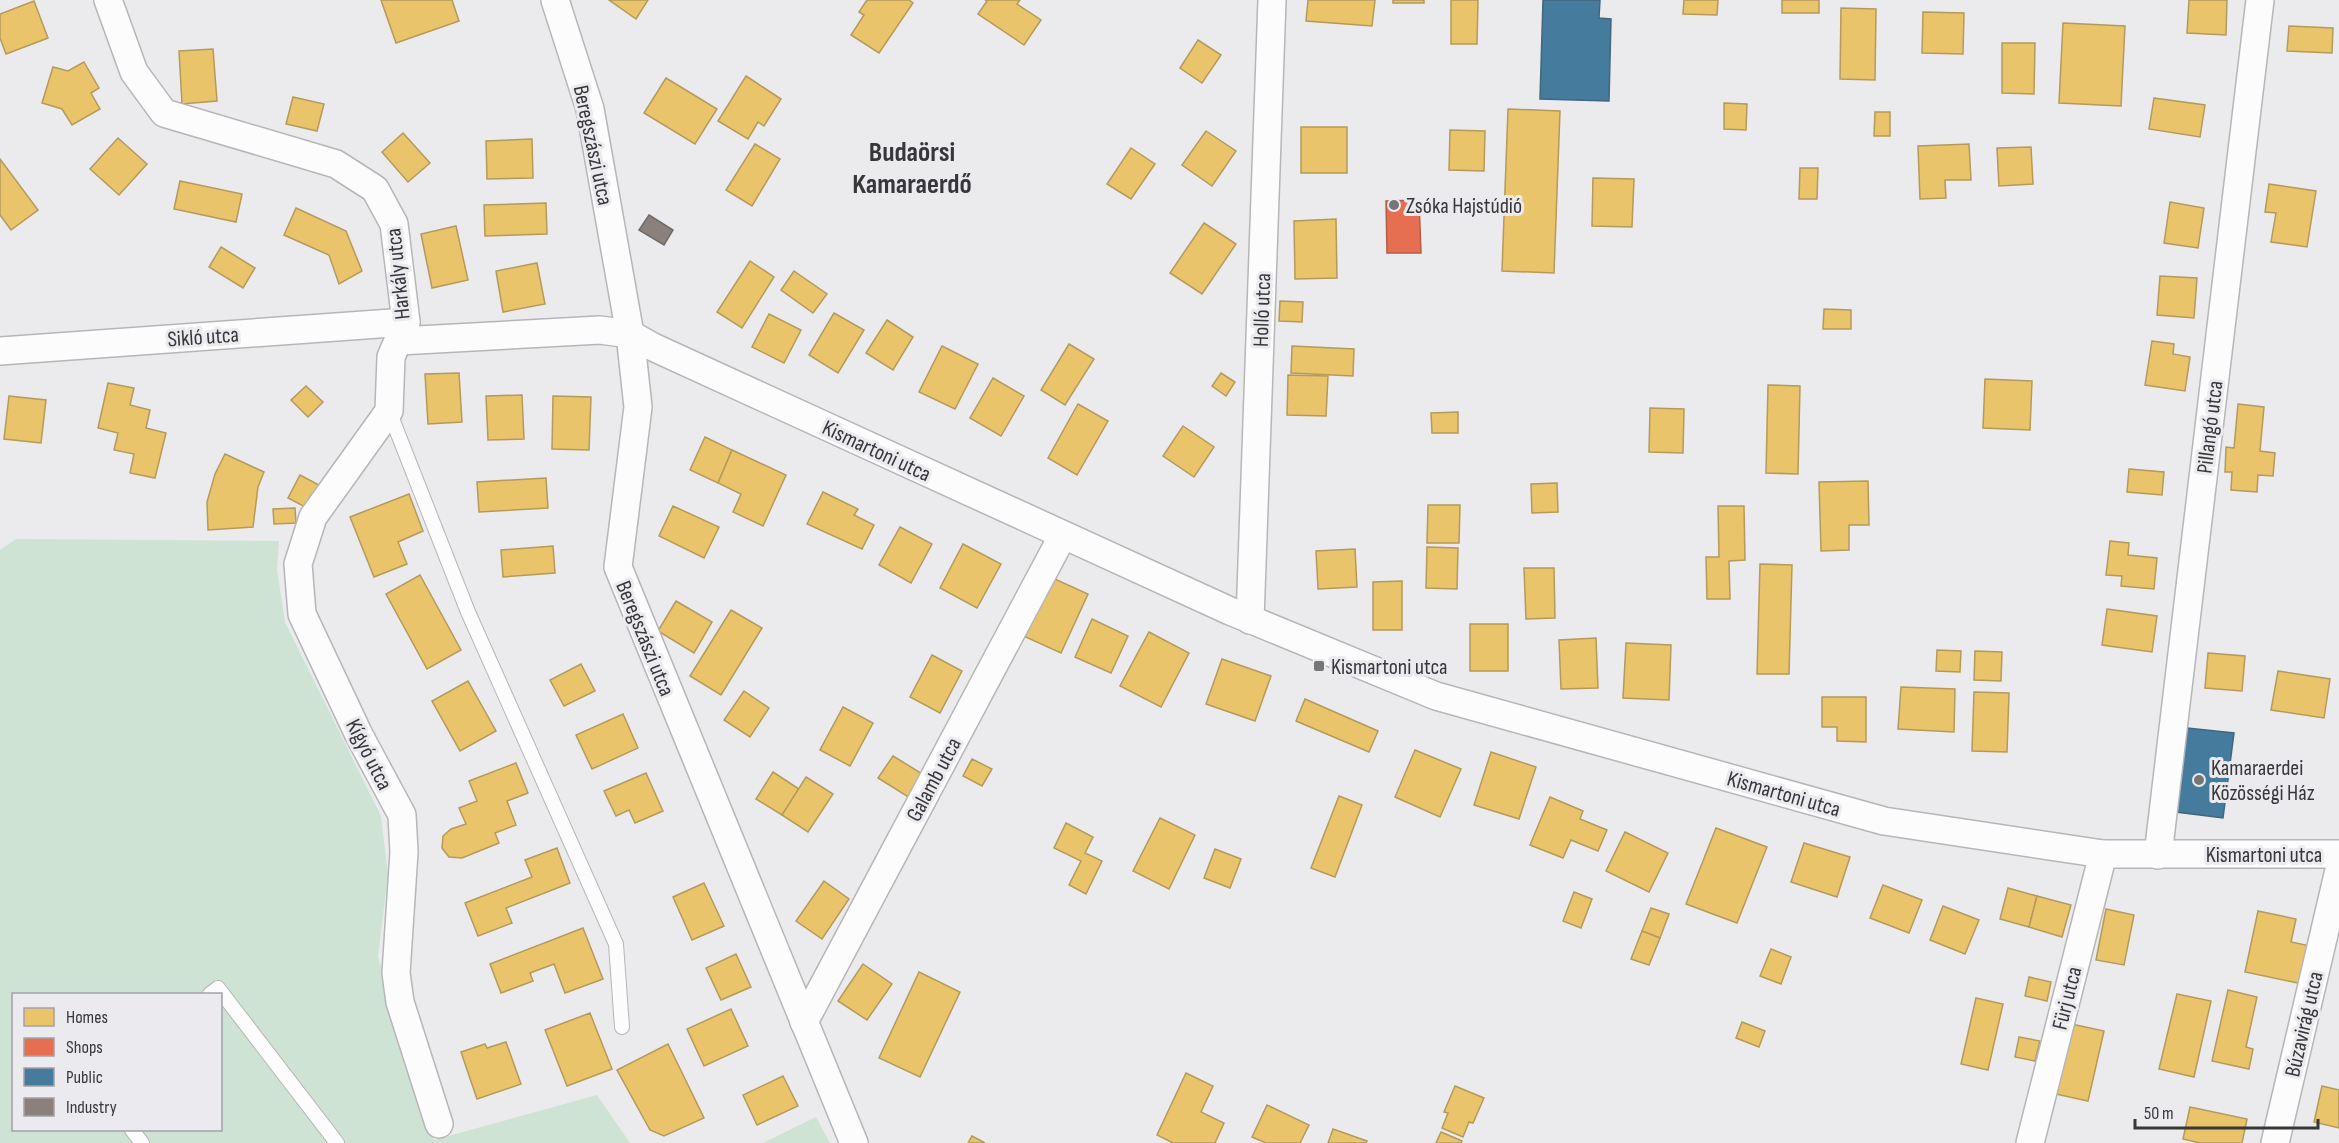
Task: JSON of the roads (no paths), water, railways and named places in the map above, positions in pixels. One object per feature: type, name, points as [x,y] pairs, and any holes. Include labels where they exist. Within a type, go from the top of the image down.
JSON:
[{"type":"street","name":"Harkály utca","points":[[108,0],[134,72],[164,113],[336,164],[375,189],[394,224],[403,331],[600,330],[630,334]]},
{"type":"street","name":"Beregszászi utca","points":[[555,0],[590,109],[630,334],[638,407],[618,567],[854,1143]]},
{"type":"street","name":"Holló utca","points":[[1250,620],[1272,0]]},
{"type":"street","name":"Pillangó utca","points":[[2158,855],[2260,0]]},
{"type":"street","name":"Sikló utca","points":[[0,351],[403,331]]},
{"type":"street","points":[[389,411],[391,357],[403,331]]},
{"type":"street","name":"Kismartoni utca","points":[[630,334],[653,347],[1250,620],[1436,696],[1876,819],[2103,854],[2339,854]]},
{"type":"street","name":"Kígyó utca","points":[[389,411],[313,517],[298,564],[302,614],[359,735],[402,815],[404,852],[396,973],[400,1002],[439,1124]]},
{"type":"street","name":"Galamb utca","points":[[804,1022],[1063,535]]},
{"type":"street","name":"Fürj utca","points":[[2030,1143],[2103,854]]},
{"type":"street","name":"Búzavirág utca","points":[[2276,1143],[2339,870]]},
{"type":"lane","points":[[389,411],[468,612],[616,944],[622,1027]]},
{"type":"lane","points":[[222,993],[337,1143]]},
{"type":"lane","points":[[133,1131],[142,1143]]},
{"type":"place","name":"Zsóka Hajstúdió","points":[[1394,205]]},
{"type":"place","name":"Kismartoni utca","points":[[1319,666]]},
{"type":"place","name":"Kamaraerdei Közösségi Ház","points":[[2199,780]]},
{"type":"district","name":"Budaörsi Kamaraerdő","points":[[912,167]]}]
